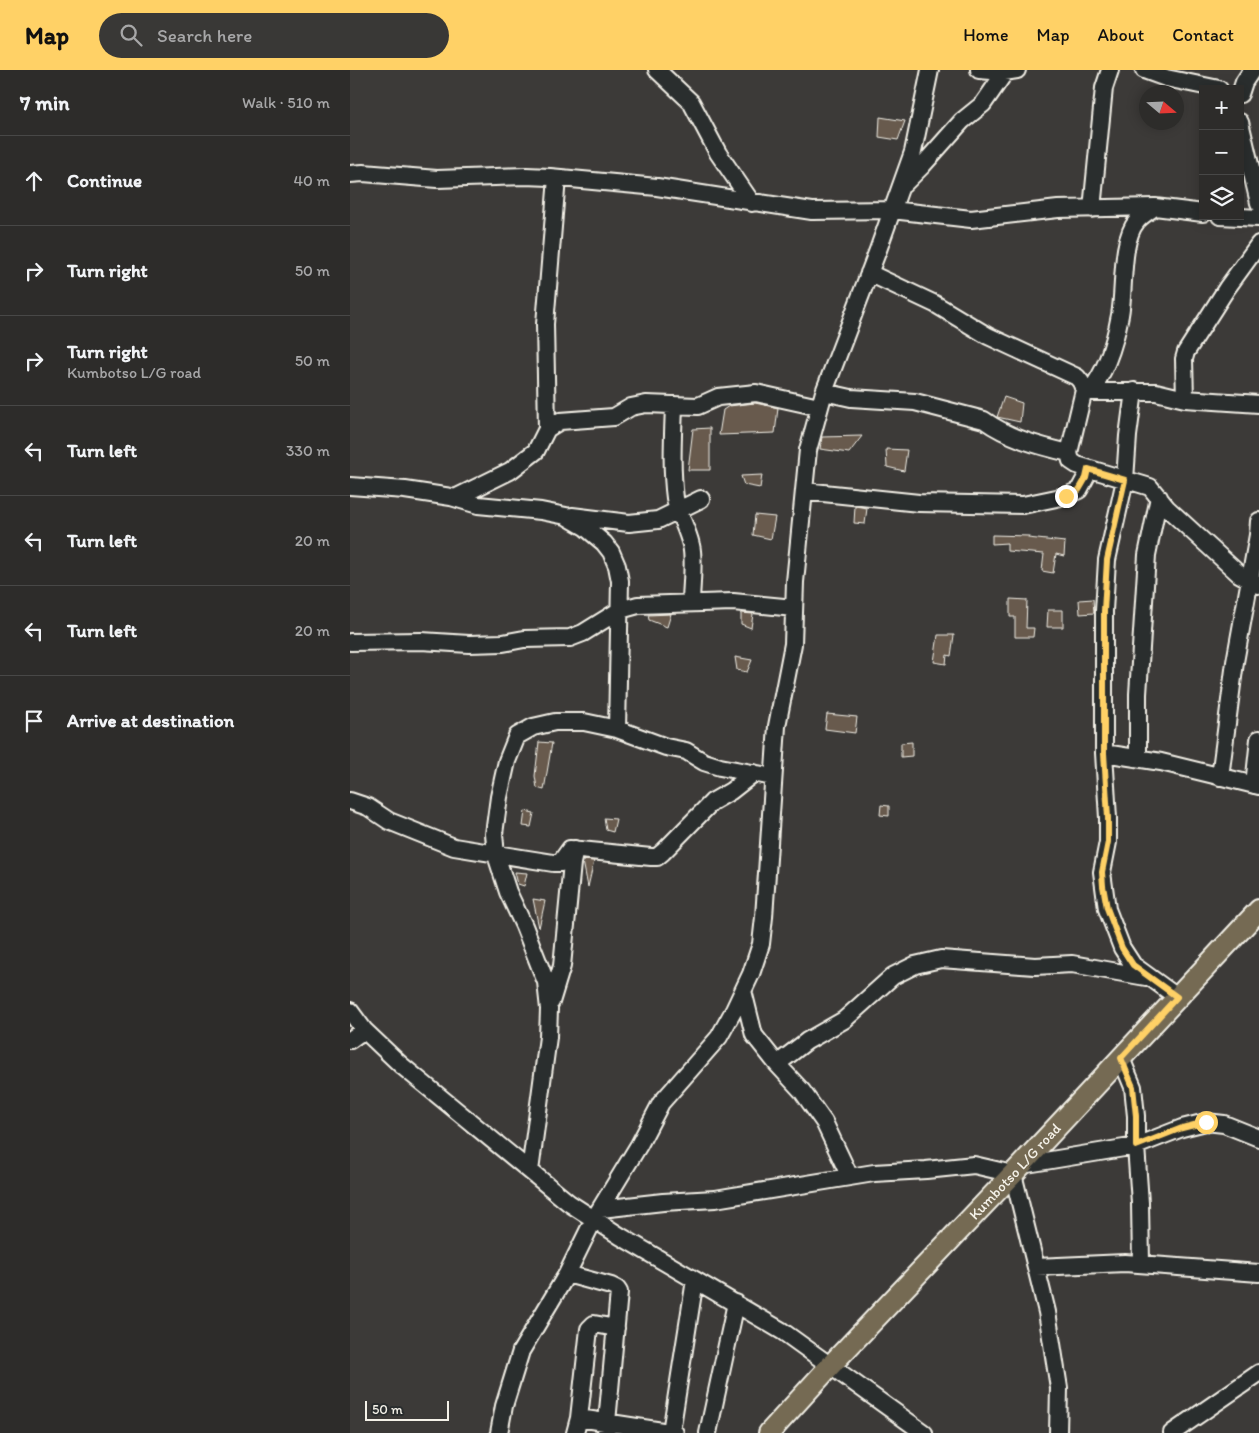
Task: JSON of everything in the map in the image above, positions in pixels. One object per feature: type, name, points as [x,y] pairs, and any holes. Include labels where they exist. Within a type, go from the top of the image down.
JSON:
[{"type":"main road","name":"Kumbotso L/G road","points":[[772,1432],[830,1365],[1017,1170],[1258,912]]},
{"type":"street","points":[[657,70],[691,102],[718,153],[752,203]]},
{"type":"street","points":[[499,1433],[504,1406],[521,1351],[567,1274],[598,1214],[639,1145],[661,1103],[719,1037],[751,974],[761,944],[777,726],[792,644],[808,450],[821,400],[869,274],[912,152],[930,70]]},
{"type":"street","points":[[979,70],[1011,71]]},
{"type":"street","points":[[1092,209],[1104,88],[1110,70]]},
{"type":"street","points":[[1144,70],[1167,74],[1205,85]]},
{"type":"street","points":[[1243,85],[1252,70]]},
{"type":"street","points":[[900,187],[922,166],[962,120],[982,104],[1001,78],[1011,71]]},
{"type":"street","points":[[1242,130],[1259,203]]},
{"type":"street","points":[[350,174],[363,173],[437,179],[526,176],[558,178],[657,187],[812,211],[892,210],[971,219],[1058,209],[1155,207],[1199,213]]},
{"type":"street","points":[[454,498],[510,472],[536,452],[547,429],[545,324],[558,178]]},
{"type":"street","points":[[1155,207],[1136,221],[1127,240],[1120,314],[1113,342],[1106,365],[1098,381],[1086,391],[1069,453],[1071,461],[1088,469],[1150,487],[1167,508],[1239,574],[1254,583]]},
{"type":"street","points":[[1244,217],[1259,218]]},
{"type":"street","points":[[1184,399],[1184,359],[1186,352],[1227,288],[1259,244]]},
{"type":"street","points":[[869,274],[935,304],[988,336],[1077,378],[1082,382],[1086,391]]},
{"type":"street","points":[[1086,391],[1156,392],[1184,399],[1259,404]]},
{"type":"street","points":[[1134,391],[1125,480],[1107,560],[1104,611],[1104,753],[1108,842],[1102,872],[1107,908],[1122,948],[1133,965],[1177,997]]},
{"type":"street","points":[[547,429],[560,421],[614,417],[631,407],[698,406],[718,398],[756,393],[821,400],[851,398],[915,402],[984,420],[992,426],[1034,445],[1069,453]]},
{"type":"street","points":[[674,405],[672,459],[678,511],[692,548],[691,603]]},
{"type":"street","points":[[804,491],[920,504],[1023,505],[1066,496],[1079,490],[1086,478],[1088,469]]},
{"type":"street","points":[[350,486],[405,490],[454,498],[478,505],[629,523],[658,520],[701,499]]},
{"type":"street","points":[[1138,758],[1138,694],[1147,555],[1159,497]]},
{"type":"street","points":[[566,516],[585,526],[604,543],[611,552],[617,566],[620,581],[617,729]]},
{"type":"street","points":[[1220,776],[1235,662],[1254,583],[1259,521]]},
{"type":"street","points":[[350,642],[421,641],[469,644],[503,643],[524,638],[570,638],[583,633],[620,610],[638,605],[733,602],[794,608]]},
{"type":"street","points":[[530,1171],[548,1037],[549,1010],[546,982],[524,926],[508,892],[496,855],[494,834],[499,796],[507,761],[517,736],[533,727],[555,722],[584,722],[617,729],[666,747],[686,751],[704,762],[720,767],[773,777]]},
{"type":"street","points":[[1104,753],[1161,762],[1256,785],[1259,739]]},
{"type":"street","points":[[350,801],[368,807],[389,821],[454,847],[496,855],[560,863],[568,850],[575,849],[651,857],[657,856],[712,802],[731,791],[754,773]]},
{"type":"street","points":[[549,1010],[562,966],[575,849]]},
{"type":"street","points":[[777,1064],[807,1041],[844,1020],[893,976],[914,965],[927,961],[941,958],[1036,966],[1072,964],[1148,977]]},
{"type":"street","points":[[743,991],[754,1035],[802,1091],[824,1122],[850,1177]]},
{"type":"street","points":[[350,1011],[364,1030],[401,1065],[569,1203],[598,1214],[620,1236],[782,1330],[924,1433]]},
{"type":"street","points":[[350,1040],[364,1030]]},
{"type":"street","points":[[1121,1058],[1133,1087],[1136,1116],[1141,1264]]},
{"type":"street","points":[[598,1214],[663,1202],[716,1199],[874,1173],[926,1170],[974,1164],[1017,1170],[1136,1146],[1182,1128],[1206,1122],[1224,1124],[1259,1138]]},
{"type":"street","points":[[1017,1170],[1047,1312],[1059,1388],[1058,1433]]},
{"type":"street","points":[[1036,1267],[1125,1263],[1259,1273]]},
{"type":"street","points":[[567,1274],[617,1289],[619,1292],[607,1428]]},
{"type":"street","points":[[616,1328],[594,1324],[589,1329],[577,1426],[673,1432],[695,1280]]},
{"type":"street","points":[[708,1433],[736,1304]]},
{"type":"street","points":[[1172,1433],[1259,1373]]},
{"type":"building","points":[[880,117],[905,121],[898,140],[879,137]]},
{"type":"building","points":[[1004,397],[1022,403],[1020,422],[997,417]]},
{"type":"building","points":[[755,403],[778,408],[775,433],[719,435],[723,410],[729,406]]},
{"type":"building","points":[[710,428],[710,470],[688,470],[693,429]]},
{"type":"building","points":[[862,436],[849,453],[820,449],[822,437]]},
{"type":"building","points":[[886,449],[907,450],[904,471],[887,467]]},
{"type":"building","points":[[762,475],[760,488],[744,485],[741,476]]},
{"type":"building","points":[[855,506],[867,508],[865,524],[854,523]]},
{"type":"building","points":[[755,515],[775,517],[771,539],[753,535]]},
{"type":"building","points":[[992,535],[1029,536],[1028,538],[1065,542],[1064,556],[1056,554],[1053,573],[1042,571],[1044,554],[1007,551],[1007,543],[992,544]]},
{"type":"building","points":[[1010,599],[1027,600],[1026,628],[1034,628],[1033,637],[1015,637],[1015,617],[1010,617]]},
{"type":"building","points":[[1093,599],[1094,613],[1080,614],[1079,600]]},
{"type":"building","points":[[1048,610],[1063,610],[1063,627],[1047,627]]},
{"type":"building","points":[[741,613],[753,614],[751,628],[741,624]]},
{"type":"building","points":[[671,614],[667,627],[649,620],[648,615]]},
{"type":"building","points":[[938,635],[954,635],[951,656],[947,655],[946,664],[934,662]]},
{"type":"building","points":[[735,657],[752,660],[747,672],[737,670]]},
{"type":"building","points":[[827,714],[857,717],[855,733],[825,729]]},
{"type":"building","points":[[539,742],[552,743],[544,790],[537,788],[535,776]]},
{"type":"building","points":[[912,742],[912,756],[901,757],[901,743]]},
{"type":"building","points":[[881,805],[889,806],[889,816],[880,815]]},
{"type":"building","points":[[525,811],[534,813],[531,827],[523,826]]},
{"type":"building","points":[[604,818],[616,819],[613,832],[606,830]]},
{"type":"building","points":[[583,861],[594,861],[588,887]]},
{"type":"building","points":[[515,872],[527,873],[524,886],[518,884]]},
{"type":"building","points":[[533,899],[545,901],[539,928]]},
{"type":"route","points":[[1066,496],[1079,490],[1086,478],[1088,469],[1125,480],[1107,560],[1104,611],[1104,753],[1108,842],[1102,872],[1103,886],[1107,908],[1122,948],[1133,965],[1177,997],[1121,1058],[1133,1087],[1136,1116],[1136,1146],[1182,1128],[1206,1122]]}]
